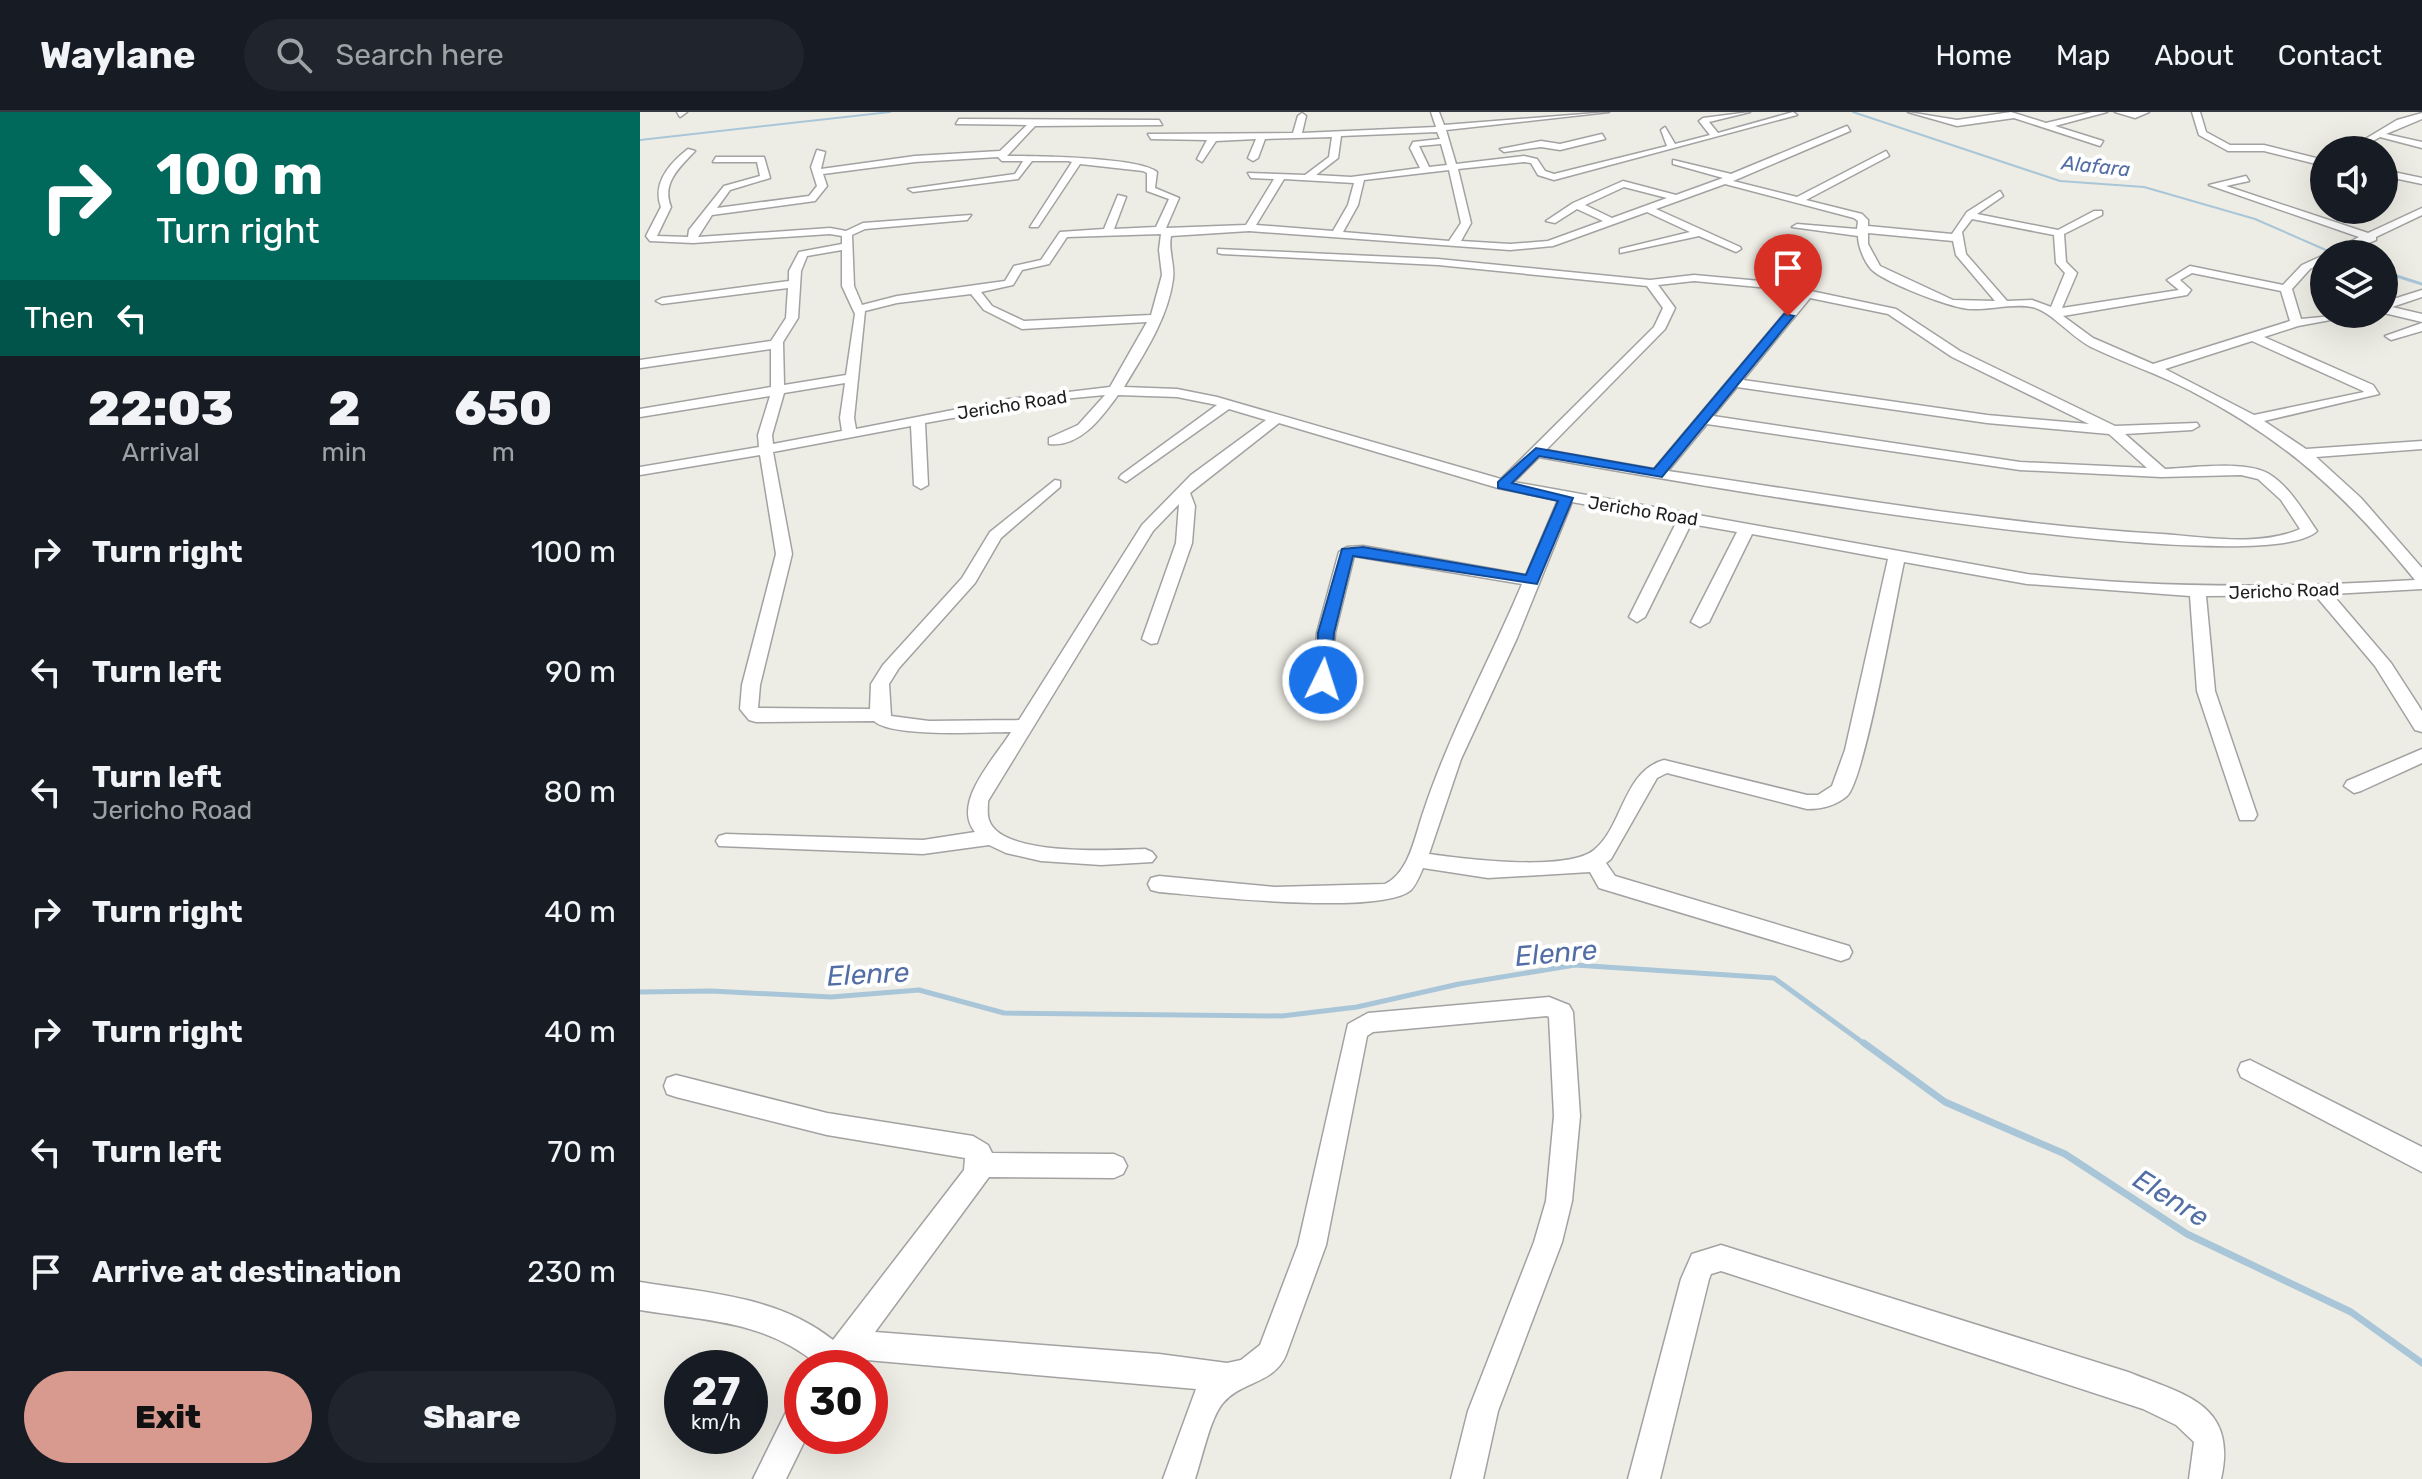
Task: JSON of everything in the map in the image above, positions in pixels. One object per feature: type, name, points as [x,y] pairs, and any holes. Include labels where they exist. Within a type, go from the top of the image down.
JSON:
[{"type":"street","points":[[1154,112],[1159,123]]},
{"type":"street","points":[[1435,112],[1441,120],[1439,128],[1455,168],[1453,178],[1466,221],[1464,230],[1452,244]]},
{"type":"street","points":[[1151,136],[1213,138],[1337,134],[1605,112]]},
{"type":"street","points":[[1716,136],[1703,121],[1746,112]]},
{"type":"street","points":[[1912,112],[1957,123],[2007,114],[2100,143]]},
{"type":"street","points":[[2047,125],[2103,112]]},
{"type":"street","points":[[2119,112],[2135,115],[2145,112]]},
{"type":"street","points":[[2196,112],[2202,133],[2223,147],[2264,148],[2310,160]]},
{"type":"street","points":[[2396,112],[2420,117]]},
{"type":"street","points":[[1251,175],[1355,178],[1529,159],[1535,162],[1535,168],[1541,173],[1560,176],[1793,115]]},
{"type":"street","points":[[1297,135],[1302,116]]},
{"type":"street","points":[[2374,136],[2420,117]]},
{"type":"street","points":[[959,122],[1159,123]]},
{"type":"street","points":[[817,172],[956,156],[1003,154],[1035,123]]},
{"type":"street","points":[[1143,149],[1159,123]]},
{"type":"street","points":[[860,309],[903,297],[975,292],[1009,283],[1019,267],[1044,264],[1062,234],[1249,228],[1495,247],[1541,245],[1677,198],[1847,129]]},
{"type":"street","points":[[1665,130],[1672,148]]},
{"type":"street","points":[[1308,177],[1333,158],[1337,134]]},
{"type":"street","points":[[2377,134],[2422,145]]},
{"type":"street","points":[[1253,158],[1261,137]]},
{"type":"street","points":[[1449,156],[1538,144],[1560,147],[1602,137]]},
{"type":"street","points":[[1202,159],[1213,138]]},
{"type":"street","points":[[1426,171],[1414,148],[1416,144],[1443,141]]},
{"type":"street","points":[[956,156],[957,144]]},
{"type":"street","points":[[691,151],[678,161],[665,184],[663,201],[666,207],[651,236],[658,240],[830,231],[848,240]]},
{"type":"street","points":[[708,212],[812,199],[822,186],[817,172],[820,152]]},
{"type":"street","points":[[1003,154],[1004,159],[1078,160],[1121,168],[1149,169],[1152,172],[1148,187],[1174,195],[1162,249],[1168,274],[1152,330],[1090,422],[1075,434],[1054,441]]},
{"type":"street","points":[[1800,199],[1886,154]]},
{"type":"street","points":[[1121,168],[1134,157]]},
{"type":"street","points":[[913,189],[1018,182],[1030,158]]},
{"type":"street","points":[[693,240],[693,232],[727,188],[765,178],[761,159],[716,160]]},
{"type":"street","points":[[1034,225],[1078,160]]},
{"type":"street","points":[[1676,162],[1858,216],[1863,220],[1863,244],[1880,272],[1950,303],[2032,303],[2055,312],[2183,293],[2185,290],[2173,280],[2190,269],[2286,289]]},
{"type":"street","points":[[2398,172],[2422,168]]},
{"type":"street","points":[[1249,228],[1281,176]]},
{"type":"street","points":[[2398,176],[2422,181]]},
{"type":"street","points":[[1337,233],[1353,205],[1359,180],[1355,178]]},
{"type":"street","points":[[2246,179],[2214,185],[2372,238]]},
{"type":"street","points":[[1551,221],[1623,184],[1677,198]]},
{"type":"street","points":[[2000,194],[1970,216],[1957,232],[1957,238],[1961,255],[2004,305]]},
{"type":"street","points":[[1108,231],[1121,197]]},
{"type":"street","points":[[1577,205],[1609,220]]},
{"type":"street","points":[[1646,208],[1736,249]]},
{"type":"street","points":[[2367,240],[2422,211]]},
{"type":"street","points":[[1970,216],[2059,233],[2098,213]]},
{"type":"street","points":[[967,217],[863,226],[848,240],[803,254],[793,284],[792,318],[777,344],[778,391],[765,435],[784,554],[751,685],[749,709],[756,716],[879,715],[885,721],[902,725],[1025,726]]},
{"type":"street","points":[[1797,227],[1957,238]]},
{"type":"street","points":[[1624,251],[1703,232]]},
{"type":"street","points":[[2059,233],[2061,263],[2071,273],[2055,312],[2056,318],[2078,333],[2154,368],[2248,420],[2301,454],[2344,489],[2422,581]]},
{"type":"street","points":[[848,240],[848,286],[860,309],[847,418],[850,435]]},
{"type":"street","points":[[1222,251],[1438,262],[1650,283],[1694,278],[1795,287],[1807,294],[1892,311],[1956,354],[2113,430],[2161,473]]},
{"type":"street","points":[[2286,289],[2310,265]]},
{"type":"street","points":[[1503,485],[1659,329],[1669,308],[1650,283]]},
{"type":"street","points":[[662,301],[793,284]]},
{"type":"street","points":[[2286,289],[2296,323]]},
{"type":"street","points":[[975,292],[988,308],[1022,325],[1156,318]]},
{"type":"street","points":[[2398,302],[2422,293]]},
{"type":"street","points":[[1658,474],[1807,294]]},
{"type":"street","points":[[2398,312],[2422,318]]},
{"type":"street","points":[[2154,368],[2310,321]]},
{"type":"street","points":[[2391,336],[2422,327]]},
{"type":"street","points":[[2248,420],[2356,400],[2372,394],[2368,388],[2252,336]]},
{"type":"street","points":[[640,364],[777,344]]},
{"type":"street","points":[[640,413],[853,378]]},
{"type":"street","points":[[1733,382],[1987,419],[2113,430],[2192,426]]},
{"type":"street","name":"Jericho Road","points":[[640,471],[991,407],[1111,392],[1166,390],[1277,418],[1503,485],[2099,589],[2198,594],[2321,591],[2422,581]]},
{"type":"street","points":[[1126,478],[1227,404]]},
{"type":"street","points":[[988,838],[977,821],[978,801],[1124,561],[1147,528],[1182,492],[1277,418]]},
{"type":"street","points":[[1536,452],[1658,474],[2086,536],[2228,542],[2297,538],[2309,531],[2286,497],[2263,476],[2241,471],[2161,473],[2020,466],[1703,419]]},
{"type":"street","points":[[918,421],[921,485]]},
{"type":"street","points":[[2301,454],[2422,445]]},
{"type":"street","points":[[879,715],[880,684],[892,665],[969,580],[995,535],[1055,484]]},
{"type":"street","points":[[1151,639],[1157,615],[1173,583],[1190,510],[1182,492]]},
{"type":"street","points":[[1159,884],[1275,895],[1388,892],[1404,884],[1417,860],[1451,759],[1566,498]]},
{"type":"street","points":[[1637,617],[1686,518]]},
{"type":"street","points":[[1700,622],[1747,528]]},
{"type":"street","points":[[1321,704],[1326,633],[1347,552],[1363,551],[1531,581]]},
{"type":"street","points":[[1417,860],[1488,870],[1584,866],[1595,862],[1604,854],[1650,774],[1664,766],[1807,802],[1822,802],[1841,790],[1855,750],[1897,555]]},
{"type":"street","points":[[2321,591],[2382,663],[2422,726]]},
{"type":"street","points":[[2198,594],[2209,703],[2247,815]]},
{"type":"street","points":[[2354,786],[2422,755]]},
{"type":"street","points":[[726,841],[923,847],[988,838],[1014,849],[1062,856],[1145,857]]},
{"type":"street","points":[[1595,862],[1607,882],[1841,952]]},
{"type":"street","points":[[888,1359],[1159,1369],[1227,1378],[1248,1373],[1271,1355],[1312,1245],[1356,1031],[1368,1023],[1502,1008],[1555,1008],[1561,1012],[1567,1116],[1559,1201],[1548,1242],[1483,1411],[1467,1479]]},
{"type":"street","points":[[2250,1070],[2422,1160]]},
{"type":"street","points":[[676,1086],[827,1124],[973,1148],[979,1153],[980,1165],[842,1350]]},
{"type":"street","points":[[980,1165],[1114,1166]]},
{"type":"street","points":[[1644,1479],[1695,1279],[1702,1263],[1721,1258],[2128,1387],[2184,1413],[2204,1431],[2211,1443],[2205,1479]]},
{"type":"street","points":[[640,1296],[760,1315],[826,1350]]},
{"type":"street","points":[[1179,1479],[1209,1395],[1227,1378]]},
{"type":"street","points":[[769,1479],[784,1449]]},
{"type":"waterway","name":"Alafara","points":[[640,140],[890,112]]},
{"type":"waterway","name":"Alafara","points":[[1853,112],[2060,181],[2144,187],[2255,219],[2310,243]]},
{"type":"waterway","name":"Alafara","points":[[2398,276],[2422,284]]},
{"type":"waterway","name":"Elenre","points":[[640,992],[711,991],[831,997],[919,990],[1004,1013],[1282,1016],[1357,1007],[1459,984],[1575,965],[1774,978],[1866,1045]]},
{"type":"waterway","name":"Elenre","points":[[1864,1043],[1945,1102],[2065,1154],[2187,1234],[2351,1312],[2422,1363]]},
{"type":"route","points":[[1323,680],[1326,633],[1343,556],[1347,552],[1363,551],[1531,581],[1566,498],[1503,485],[1536,452],[1658,474],[1788,316]]}]
